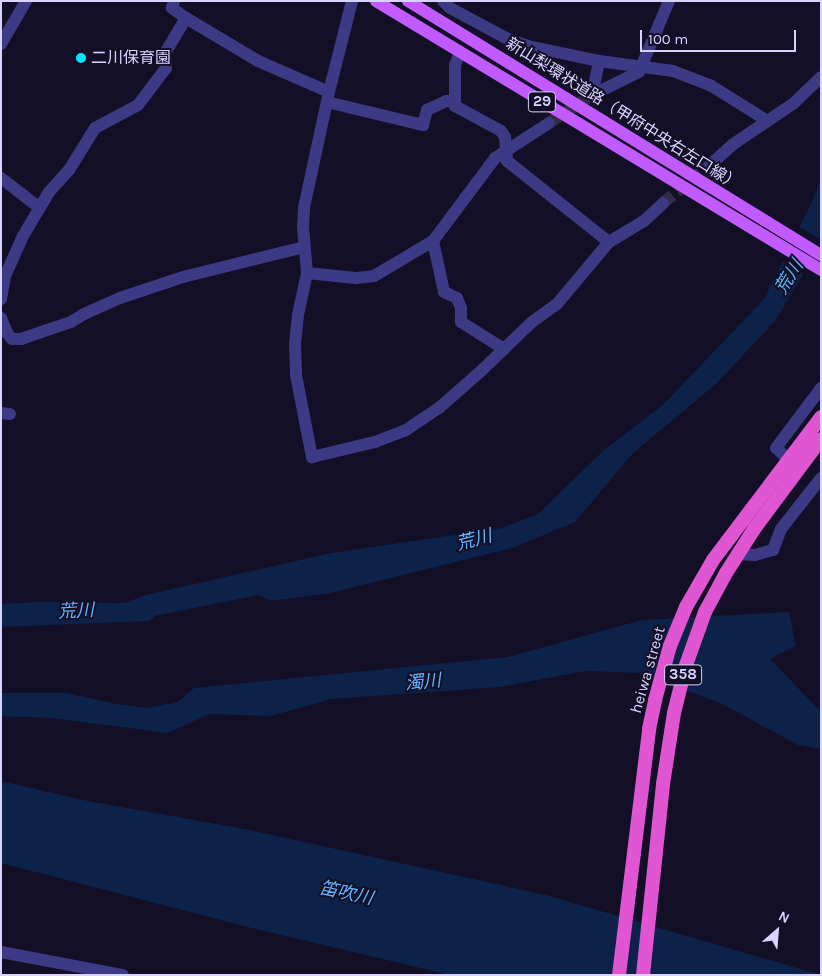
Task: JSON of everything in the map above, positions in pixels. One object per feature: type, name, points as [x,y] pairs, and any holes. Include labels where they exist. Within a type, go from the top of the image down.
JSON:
[{"type":"highway","name":"heiwa street","points":[[619,975],[653,710],[662,670],[677,628],[699,582],[723,546],[821,417]]},
{"type":"highway","name":"358","points":[[643,975],[662,789],[680,684],[699,628],[726,573],[773,502],[821,439]]},
{"type":"main road","name":"新山梨環状道路（甲府中央右左口線）","points":[[376,1],[821,270]]},
{"type":"main road","name":"新山梨環状道路（甲府中央右左口線）","points":[[408,1],[821,255]]},
{"type":"main road","points":[[773,502],[821,449]]},
{"type":"street","points":[[1,44],[26,1]]},
{"type":"street","points":[[174,1],[172,8],[186,18],[258,61],[328,97],[423,125],[428,110],[446,101],[454,102]]},
{"type":"street","points":[[352,1],[328,97],[304,208],[304,247],[307,272],[298,315],[295,344],[296,375],[312,457],[375,442],[406,430],[439,408],[532,322],[557,304],[609,242],[644,221],[662,202]]},
{"type":"street","points":[[436,18],[442,1],[458,12],[528,46],[599,61],[673,71],[710,85],[766,120]]},
{"type":"street","points":[[599,61],[592,95],[639,72],[669,1]]},
{"type":"street","points":[[1,299],[5,276],[23,236],[49,192],[69,170],[95,128],[138,105],[166,68],[165,53],[186,18]]},
{"type":"street","points":[[460,52],[455,65],[454,102],[458,107],[501,131],[505,137],[507,161],[609,242]]},
{"type":"street","points":[[710,165],[732,145],[766,120],[794,103],[821,78]]},
{"type":"street","points":[[307,272],[356,278],[374,276],[433,241],[495,158],[549,123]]},
{"type":"street","points":[[1,178],[40,208]]},
{"type":"street","points":[[433,241],[444,292],[457,298],[461,308],[460,322],[504,349]]},
{"type":"street","points":[[1,318],[7,333],[12,338],[21,339],[71,322],[120,298],[183,277],[304,247]]},
{"type":"street","points":[[788,459],[776,448],[821,388]]},
{"type":"street","points":[[737,554],[754,554],[773,550],[781,529],[821,478]]},
{"type":"street","points":[[1,952],[123,975]]},
{"type":"water","name":"荒川","points":[[821,179],[821,244],[775,321],[716,384],[633,453],[575,522],[512,548],[330,593],[271,601],[258,595],[155,616],[149,621],[1,627],[1,604],[40,602],[124,603],[146,595],[331,553],[502,528],[538,514],[604,450],[663,405],[764,299],[810,206]]},
{"type":"water","name":"濁川","points":[[789,612],[796,646],[770,659],[821,712],[821,749],[798,745],[720,703],[639,673],[585,671],[500,687],[331,699],[271,716],[209,714],[168,733],[51,718],[1,716],[1,693],[67,693],[116,704],[147,708],[178,702],[194,688],[508,657],[642,620]]},
{"type":"water","name":"笛吹川","points":[[1,781],[83,800],[250,830],[546,895],[821,975],[450,975],[248,927],[1,863]]},
{"type":"pier","points":[[798,226],[821,240],[821,249],[805,275],[781,260]]},
{"type":"tunnel","points":[[549,123],[592,95]]},
{"type":"tunnel","points":[[663,203],[710,165]]},
{"type":"place","name":"二川保育園","points":[[81,58]]}]
